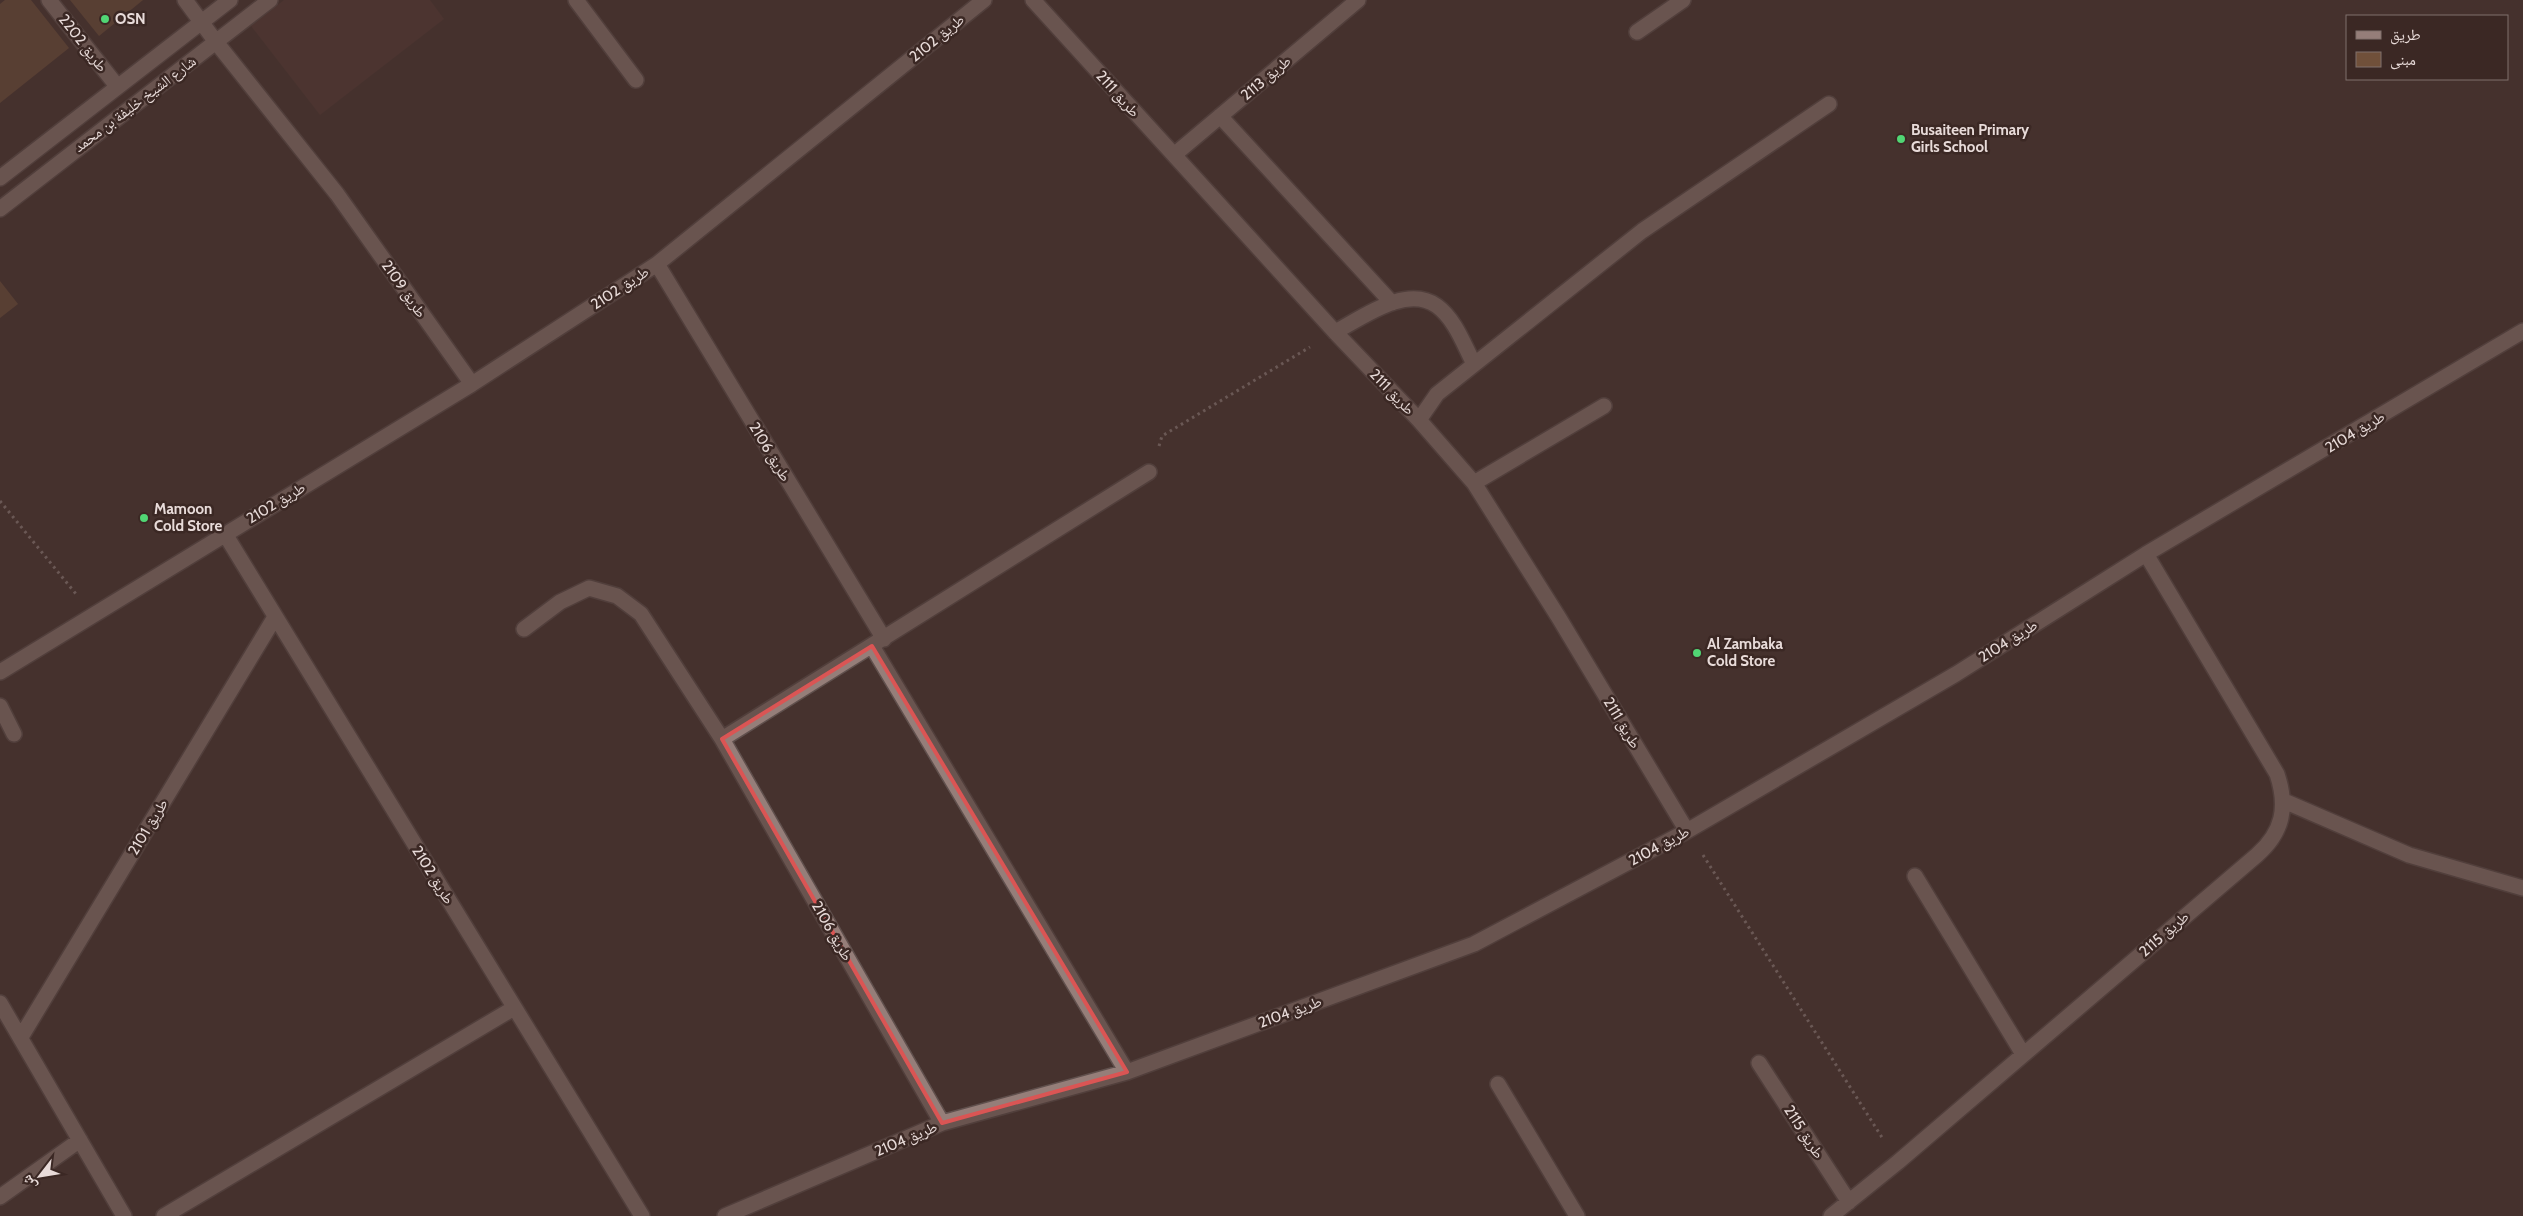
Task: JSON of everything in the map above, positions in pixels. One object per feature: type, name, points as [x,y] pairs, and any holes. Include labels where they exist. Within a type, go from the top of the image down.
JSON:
[{"type":"street","name":"طريق 2202","points":[[49,0],[117,86]]},
{"type":"street","name":"طريق 2109","points":[[185,0],[216,42],[337,194],[472,384]]},
{"type":"street","name":"شارع الشيخ خليفة بن محمد","points":[[0,178],[230,0]]},
{"type":"street","name":"شارع الشيخ خليفة بن محمد","points":[[0,209],[270,0]]},
{"type":"street","points":[[576,0],[636,80]]},
{"type":"street","name":"طريق 2102","points":[[0,672],[92,614],[472,384],[657,264],[984,0]]},
{"type":"street","name":"طريق 2111","points":[[1033,0],[1334,332],[1419,420],[1474,483],[1559,618],[1687,831]]},
{"type":"street","name":"طريق 2113","points":[[1174,156],[1358,0]]},
{"type":"street","points":[[1637,32],[1683,0]]},
{"type":"street","points":[[1419,420],[1437,394],[1642,231],[1830,104]]},
{"type":"street","points":[[1220,116],[1392,303]]},
{"type":"street","name":"طريق 2106","points":[[657,264],[1127,1072]]},
{"type":"street","points":[[1334,332],[1392,303],[1413,297],[1437,306],[1454,326],[1474,364]]},
{"type":"street","name":"طريق 2104","points":[[725,1216],[942,1123],[1127,1072],[1474,944],[1687,831],[1956,674],[2146,554],[2523,331]]},
{"type":"street","points":[[1474,483],[1604,406]]},
{"type":"street","points":[[722,739],[1149,472]]},
{"type":"street","name":"طريق 2102","points":[[225,534],[642,1216]]},
{"type":"street","name":"طريق 2115","points":[[1831,1216],[1898,1162],[2267,846],[2281,821],[2284,801],[2277,774],[2146,554]]},
{"type":"street","name":"طريق 2106","points":[[524,629],[560,602],[589,588],[617,596],[640,614],[722,739],[942,1123]]},
{"type":"street","name":"طريق 2101","points":[[20,1037],[275,617]]},
{"type":"street","points":[[0,706],[14,734]]},
{"type":"street","points":[[2284,801],[2409,855],[2523,888]]},
{"type":"street","points":[[1915,876],[2023,1054]]},
{"type":"street","points":[[0,1003],[124,1216]]},
{"type":"street","points":[[164,1216],[514,1008]]},
{"type":"street","name":"طريق 2115","points":[[1760,1063],[1849,1202]]},
{"type":"street","points":[[1498,1084],[1577,1216]]},
{"type":"street","points":[[0,1197],[80,1140]]},
{"type":"path","points":[[1149,472],[1162,436],[1334,332]]},
{"type":"path","points":[[0,500],[92,614]]},
{"type":"path","points":[[1687,831],[1898,1162]]},
{"type":"highlighted area","points":[[872,646],[1127,1072],[942,1123],[722,739]]},
{"type":"shaded area","points":[[284,0],[430,0],[444,19],[320,115],[251,26]]},
{"type":"building","points":[[5,0],[31,0],[69,48],[0,103],[0,4]]},
{"type":"building","points":[[70,0],[143,0],[99,36]]},
{"type":"building","points":[[0,281],[18,304],[0,318]]},
{"type":"place","name":"OSN","points":[[105,19]]},
{"type":"place","name":"Busaiteen Primary Girls School","points":[[1901,139]]},
{"type":"place","name":"Mamoon Cold Store","points":[[144,518]]},
{"type":"place","name":"Al Zambaka Cold Store","points":[[1697,653]]}]
